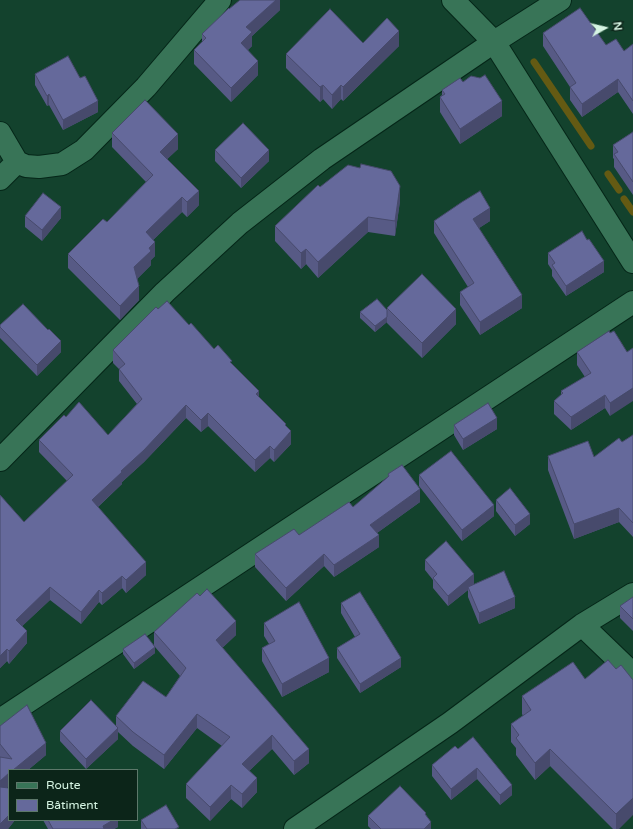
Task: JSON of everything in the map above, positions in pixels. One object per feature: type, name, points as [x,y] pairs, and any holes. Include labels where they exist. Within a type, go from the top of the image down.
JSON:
[{"type":"street","points":[[0,132],[17,162],[26,166],[39,167],[62,164],[84,150],[146,87],[220,0]]},
{"type":"street","points":[[453,0],[494,42],[633,262]]},
{"type":"street","points":[[0,460],[165,292],[240,223],[322,159],[494,42],[560,0]]},
{"type":"street","points":[[0,179],[17,162]]},
{"type":"street","points":[[0,720],[633,302]]},
{"type":"street","points":[[295,829],[450,723],[582,626],[633,594]]},
{"type":"street","points":[[582,626],[633,674]]},
{"type":"building","points":[[240,0],[276,0],[246,27],[252,32],[241,43],[258,61],[231,88],[194,50],[206,38],[202,34],[229,8]]},
{"type":"building","points":[[580,8],[606,45],[616,39],[624,51],[633,44],[633,101],[618,79],[582,104],[570,87],[576,83],[543,33]]},
{"type":"building","points":[[330,9],[363,43],[387,18],[399,31],[343,87],[341,85],[332,95],[323,85],[320,87],[286,54]]},
{"type":"building","points":[[68,56],[80,78],[85,76],[98,101],[63,120],[49,94],[47,96],[35,74]]},
{"type":"building","points":[[485,75],[502,101],[460,129],[440,97],[445,94],[442,90],[460,78],[463,82],[471,76],[480,78]]},
{"type":"building","points":[[145,100],[178,134],[160,152],[199,191],[187,202],[182,197],[146,232],[155,242],[149,248],[151,251],[134,267],[139,286],[120,306],[68,254],[103,219],[107,222],[153,175],[112,133]]},
{"type":"building","points":[[243,123],[269,150],[241,178],[215,150]]},
{"type":"building","points":[[633,132],[633,182],[614,154],[618,152],[613,145]]},
{"type":"building","points":[[361,164],[391,171],[400,186],[395,221],[368,217],[318,262],[306,249],[301,253],[275,226],[318,185],[320,187],[348,165],[360,168]]},
{"type":"building","points":[[480,191],[490,208],[473,219],[522,295],[480,322],[460,292],[474,283],[434,221]]},
{"type":"building","points":[[43,193],[61,207],[42,230],[25,216]]},
{"type":"building","points":[[582,231],[587,240],[589,239],[604,261],[566,286],[552,265],[555,263],[548,253]]},
{"type":"building","points":[[422,274],[456,309],[422,343],[387,308]]},
{"type":"building","points":[[377,299],[387,310],[387,317],[375,326],[360,312]]},
{"type":"building","points":[[167,301],[189,325],[191,323],[214,349],[218,345],[232,361],[230,362],[259,391],[256,394],[291,431],[274,450],[270,446],[255,460],[208,413],[201,420],[186,405],[144,450],[92,500],[146,562],[126,580],[122,576],[102,593],[99,590],[81,612],[50,587],[16,620],[27,631],[9,651],[7,649],[0,656],[0,495],[24,522],[73,475],[39,440],[64,415],[66,417],[79,402],[108,435],[142,399],[119,369],[125,364],[113,350],[156,307],[158,309]]},
{"type":"building","points":[[23,304],[61,341],[37,365],[0,327],[0,325]]},
{"type":"building","points":[[609,331],[610,333],[614,331],[627,352],[633,348],[633,388],[610,403],[605,395],[571,417],[554,401],[563,393],[561,391],[591,373],[577,352]]},
{"type":"building","points":[[488,403],[497,418],[463,439],[454,425]]},
{"type":"building","points":[[633,435],[633,523],[619,508],[574,524],[548,456],[588,441],[594,457],[619,438],[622,442]]},
{"type":"building","points":[[451,451],[494,505],[462,530],[419,475]]},
{"type":"building","points":[[402,465],[420,489],[370,525],[379,535],[334,565],[324,554],[286,588],[255,554],[294,529],[299,535],[349,502],[353,507],[389,476],[388,474]]},
{"type":"building","points":[[510,488],[530,514],[515,525],[496,500]]},
{"type":"building","points":[[446,541],[474,574],[448,596],[433,578],[437,574],[425,560]]},
{"type":"building","points":[[504,571],[515,597],[479,613],[468,587]]},
{"type":"building","points":[[207,589],[236,621],[216,640],[309,749],[294,761],[272,735],[242,764],[257,778],[242,794],[231,785],[210,807],[186,784],[230,737],[197,714],[164,755],[133,732],[116,716],[143,681],[166,697],[186,668],[154,632],[197,593],[200,596]]},
{"type":"building","points":[[360,592],[401,658],[360,684],[337,648],[360,634],[341,603]]},
{"type":"building","points":[[633,597],[633,619],[620,606]]},
{"type":"building","points":[[299,602],[329,658],[282,684],[262,648],[275,641],[264,623]]},
{"type":"building","points":[[145,634],[155,647],[134,663],[123,649]]},
{"type":"building","points":[[608,660],[616,669],[621,665],[633,680],[633,798],[616,814],[550,749],[535,763],[516,738],[519,735],[511,724],[531,710],[522,696],[573,662],[585,679]]},
{"type":"building","points":[[91,700],[118,728],[86,759],[60,731]]},
{"type":"building","points":[[27,705],[46,743],[14,769],[8,769],[8,774],[0,781],[0,757],[12,759],[0,744],[0,726]]},
{"type":"building","points":[[473,737],[512,785],[500,795],[477,768],[451,789],[432,765],[455,746],[458,749]]},
{"type":"building","points":[[400,786],[426,813],[425,814],[431,822],[424,829],[381,829],[368,816]]},
{"type":"building","points":[[0,787],[8,788],[8,816],[0,824]]},
{"type":"building","points":[[166,805],[179,827],[175,829],[147,829],[141,820]]},
{"type":"building","points":[[49,821],[111,821],[103,826],[104,829],[53,829]]},
{"type":"waterway","points":[[534,62],[591,146]]},
{"type":"waterway","points":[[608,174],[619,190]]},
{"type":"waterway","points":[[624,199],[633,212]]}]
